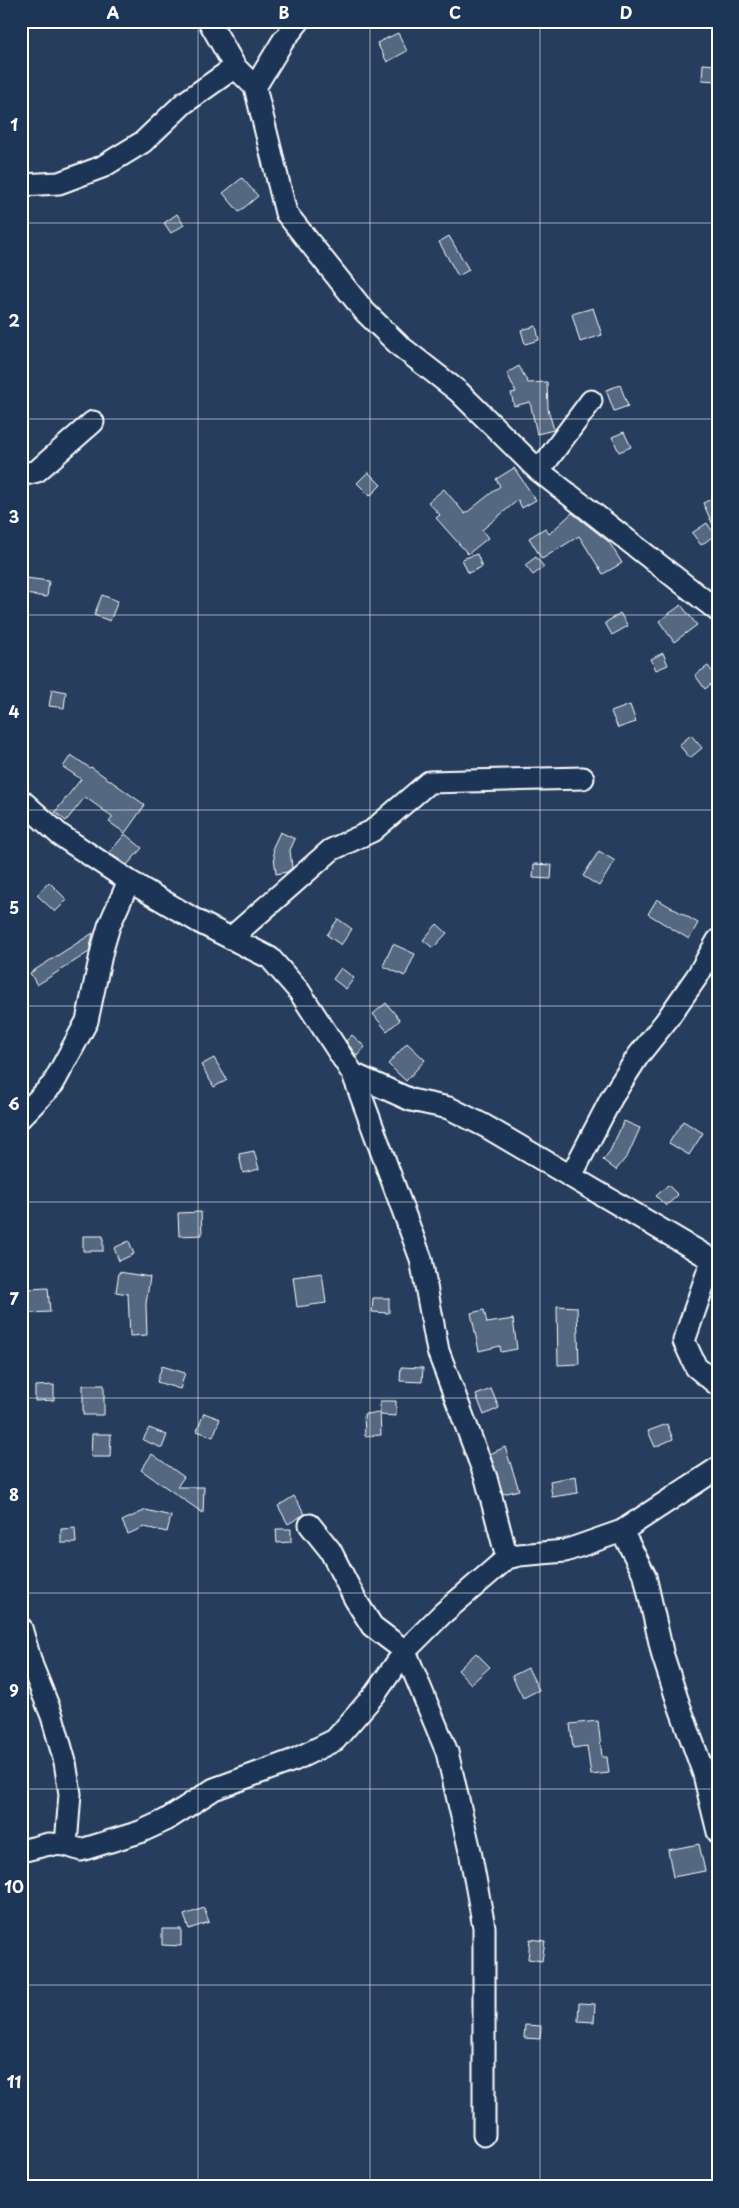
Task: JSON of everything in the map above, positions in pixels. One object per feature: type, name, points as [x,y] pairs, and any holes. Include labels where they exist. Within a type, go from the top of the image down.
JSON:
[{"type":"street","points":[[208,21],[235,67],[255,87],[286,213],[365,312],[400,346],[459,392],[540,472],[718,611]]},
{"type":"street","points":[[255,87],[283,41],[299,21]]},
{"type":"street","points":[[21,185],[59,182],[102,167],[143,142],[184,103],[235,67]]},
{"type":"street","points":[[540,472],[591,401]]},
{"type":"street","points":[[21,475],[37,471],[93,422]]},
{"type":"street","points":[[231,938],[330,850],[372,831],[428,782],[584,778]]},
{"type":"street","points":[[21,800],[60,835],[129,881],[270,958],[299,991],[353,1074],[422,1259],[438,1350],[486,1478],[507,1558]]},
{"type":"street","points":[[21,1117],[53,1084],[87,1021],[109,926],[129,881]]},
{"type":"street","points":[[570,1176],[612,1097],[638,1056],[666,1021],[698,975],[718,940]]},
{"type":"street","points":[[353,1074],[410,1100],[449,1108],[485,1126],[715,1261],[684,1341],[696,1368],[718,1385]]},
{"type":"street","points":[[21,1851],[49,1844],[66,1845],[81,1850],[140,1832],[166,1820],[214,1789],[294,1760],[335,1740],[375,1694],[405,1651],[442,1614],[507,1558],[518,1555],[565,1551],[622,1530],[718,1468]]},
{"type":"street","points":[[310,1524],[330,1550],[354,1599],[372,1626],[405,1651],[447,1752],[470,1851],[484,1927],[484,2135]]},
{"type":"street","points":[[622,1530],[645,1576],[663,1656],[704,1774],[718,1832]]},
{"type":"street","points":[[21,1628],[32,1666],[52,1716],[65,1762],[70,1794],[66,1845]]},
{"type":"street","points":[[704,1774],[718,1794]]},
{"type":"building","points":[[398,33],[407,51],[387,62],[377,43]]},
{"type":"building","points":[[703,64],[717,65],[716,81],[702,80]]},
{"type":"building","points":[[242,178],[258,196],[239,212],[223,193]]},
{"type":"building","points":[[177,214],[184,225],[171,233],[164,223]]},
{"type":"building","points":[[449,236],[469,270],[458,276],[439,242]]},
{"type":"building","points":[[593,308],[602,335],[580,342],[572,314]]},
{"type":"building","points":[[536,326],[539,340],[525,344],[521,330]]},
{"type":"building","points":[[519,366],[528,383],[547,382],[548,409],[554,430],[537,434],[530,402],[514,406],[511,393],[516,392],[507,373]]},
{"type":"building","points":[[620,385],[628,406],[614,411],[606,390]]},
{"type":"building","points":[[624,432],[631,447],[619,452],[612,437]]},
{"type":"building","points":[[514,468],[536,500],[522,508],[518,500],[482,530],[488,538],[468,554],[436,518],[440,515],[428,502],[444,489],[465,514],[500,486],[496,479]]},
{"type":"building","points":[[368,472],[381,485],[370,496],[357,483]]},
{"type":"building","points":[[718,496],[718,536],[703,503]]},
{"type":"building","points":[[572,513],[609,542],[622,563],[603,574],[579,536],[542,559],[529,538],[545,528],[549,534]]},
{"type":"building","points":[[707,523],[715,535],[701,545],[692,533]]},
{"type":"building","points":[[477,554],[482,567],[468,573],[462,559]]},
{"type":"building","points":[[536,557],[544,567],[533,575],[525,565]]},
{"type":"building","points":[[26,578],[49,581],[47,597],[24,594]]},
{"type":"building","points":[[102,595],[118,601],[110,621],[94,615]]},
{"type":"building","points":[[681,605],[697,625],[674,642],[659,621]]},
{"type":"building","points":[[620,613],[628,626],[612,635],[605,623]]},
{"type":"building","points":[[663,653],[668,665],[656,670],[651,659]]},
{"type":"building","points":[[708,666],[718,679],[705,689],[695,675]]},
{"type":"building","points":[[52,689],[66,692],[64,708],[49,706]]},
{"type":"building","points":[[630,705],[636,722],[618,728],[611,712]]},
{"type":"building","points":[[691,735],[702,748],[690,758],[679,745]]},
{"type":"building","points":[[71,755],[145,805],[125,833],[109,822],[113,817],[85,797],[66,821],[55,812],[81,779],[63,767]]},
{"type":"building","points":[[280,832],[295,839],[290,850],[292,868],[287,872],[276,874],[273,847]]},
{"type":"building","points":[[125,834],[142,848],[127,865],[109,853]]},
{"type":"building","points":[[599,851],[615,861],[599,886],[583,876]]},
{"type":"building","points":[[534,864],[552,865],[551,879],[533,878]]},
{"type":"building","points":[[49,882],[67,900],[55,912],[37,895]]},
{"type":"building","points":[[657,899],[698,923],[689,939],[648,914]]},
{"type":"building","points":[[338,919],[352,929],[341,945],[327,935]]},
{"type":"building","points":[[437,924],[447,933],[433,948],[423,940]]},
{"type":"building","points":[[93,933],[89,952],[37,985],[30,973]]},
{"type":"building","points":[[393,944],[415,954],[405,976],[383,966]]},
{"type":"building","points":[[341,968],[354,978],[346,989],[333,979]]},
{"type":"building","points":[[386,1003],[400,1020],[387,1031],[373,1014]]},
{"type":"building","points":[[352,1035],[365,1047],[357,1056],[346,1041]]},
{"type":"building","points":[[407,1043],[425,1060],[406,1081],[388,1064]]},
{"type":"building","points":[[214,1058],[227,1080],[214,1087],[201,1065]]},
{"type":"building","points":[[624,1121],[640,1128],[628,1155],[616,1170],[603,1160],[610,1151]]},
{"type":"building","points":[[683,1121],[703,1133],[689,1155],[669,1143]]},
{"type":"building","points":[[254,1151],[259,1169],[243,1173],[239,1154]]},
{"type":"building","points":[[668,1185],[678,1195],[666,1206],[656,1196]]},
{"type":"building","points":[[201,1212],[202,1235],[179,1236],[178,1213]]},
{"type":"building","points":[[83,1236],[103,1236],[103,1251],[83,1251]]},
{"type":"building","points":[[129,1241],[134,1254],[119,1261],[114,1248]]},
{"type":"building","points":[[119,1272],[150,1277],[146,1304],[147,1335],[130,1336],[128,1294],[116,1292]]},
{"type":"building","points":[[322,1273],[326,1303],[297,1307],[293,1277]]},
{"type":"building","points":[[48,1288],[50,1312],[29,1313],[27,1289]]},
{"type":"building","points":[[373,1298],[389,1298],[389,1313],[372,1312]]},
{"type":"building","points":[[557,1306],[577,1307],[579,1364],[558,1365]]},
{"type":"building","points":[[484,1310],[487,1323],[513,1319],[517,1349],[501,1352],[500,1346],[479,1351],[471,1313]]},
{"type":"building","points":[[162,1366],[185,1373],[180,1389],[157,1382]]},
{"type":"building","points":[[401,1367],[423,1368],[422,1382],[400,1381]]},
{"type":"building","points":[[54,1385],[54,1400],[35,1401],[35,1386]]},
{"type":"building","points":[[83,1385],[104,1385],[104,1415],[83,1415]]},
{"type":"building","points":[[491,1389],[499,1408],[484,1415],[476,1395]]},
{"type":"building","points":[[380,1401],[396,1401],[396,1416],[380,1415]]},
{"type":"building","points":[[204,1413],[220,1419],[213,1437],[197,1431]]},
{"type":"building","points":[[380,1413],[381,1435],[365,1436],[364,1414]]},
{"type":"building","points":[[667,1424],[673,1439],[655,1447],[648,1431]]},
{"type":"building","points":[[149,1428],[167,1435],[162,1448],[143,1440]]},
{"type":"building","points":[[92,1434],[111,1434],[110,1457],[91,1457]]},
{"type":"building","points":[[505,1447],[519,1490],[503,1494],[490,1454]]},
{"type":"building","points":[[152,1454],[184,1477],[177,1487],[204,1487],[203,1513],[141,1470]]},
{"type":"building","points":[[576,1476],[578,1493],[552,1497],[550,1481]]},
{"type":"building","points":[[294,1496],[305,1514],[288,1524],[278,1506]]},
{"type":"building","points":[[146,1510],[171,1516],[167,1532],[144,1527],[128,1534],[122,1521]]},
{"type":"building","points":[[75,1528],[76,1543],[61,1543],[61,1529]]},
{"type":"building","points":[[276,1529],[291,1529],[291,1542],[277,1543]]},
{"type":"building","points":[[476,1653],[490,1667],[471,1684],[458,1670]]},
{"type":"building","points":[[528,1668],[539,1690],[523,1698],[512,1676]]},
{"type":"building","points":[[598,1721],[602,1757],[607,1757],[609,1773],[591,1775],[587,1746],[573,1748],[570,1724]]},
{"type":"building","points":[[699,1844],[705,1871],[673,1877],[668,1850]]},
{"type":"building","points":[[204,1908],[209,1922],[189,1929],[184,1915]]},
{"type":"building","points":[[162,1929],[181,1929],[181,1946],[162,1945]]},
{"type":"building","points":[[530,1939],[545,1941],[542,1961],[528,1959]]},
{"type":"building","points":[[579,2003],[595,2004],[594,2022],[578,2021]]},
{"type":"building","points":[[525,2025],[541,2026],[540,2039],[524,2038]]}]
